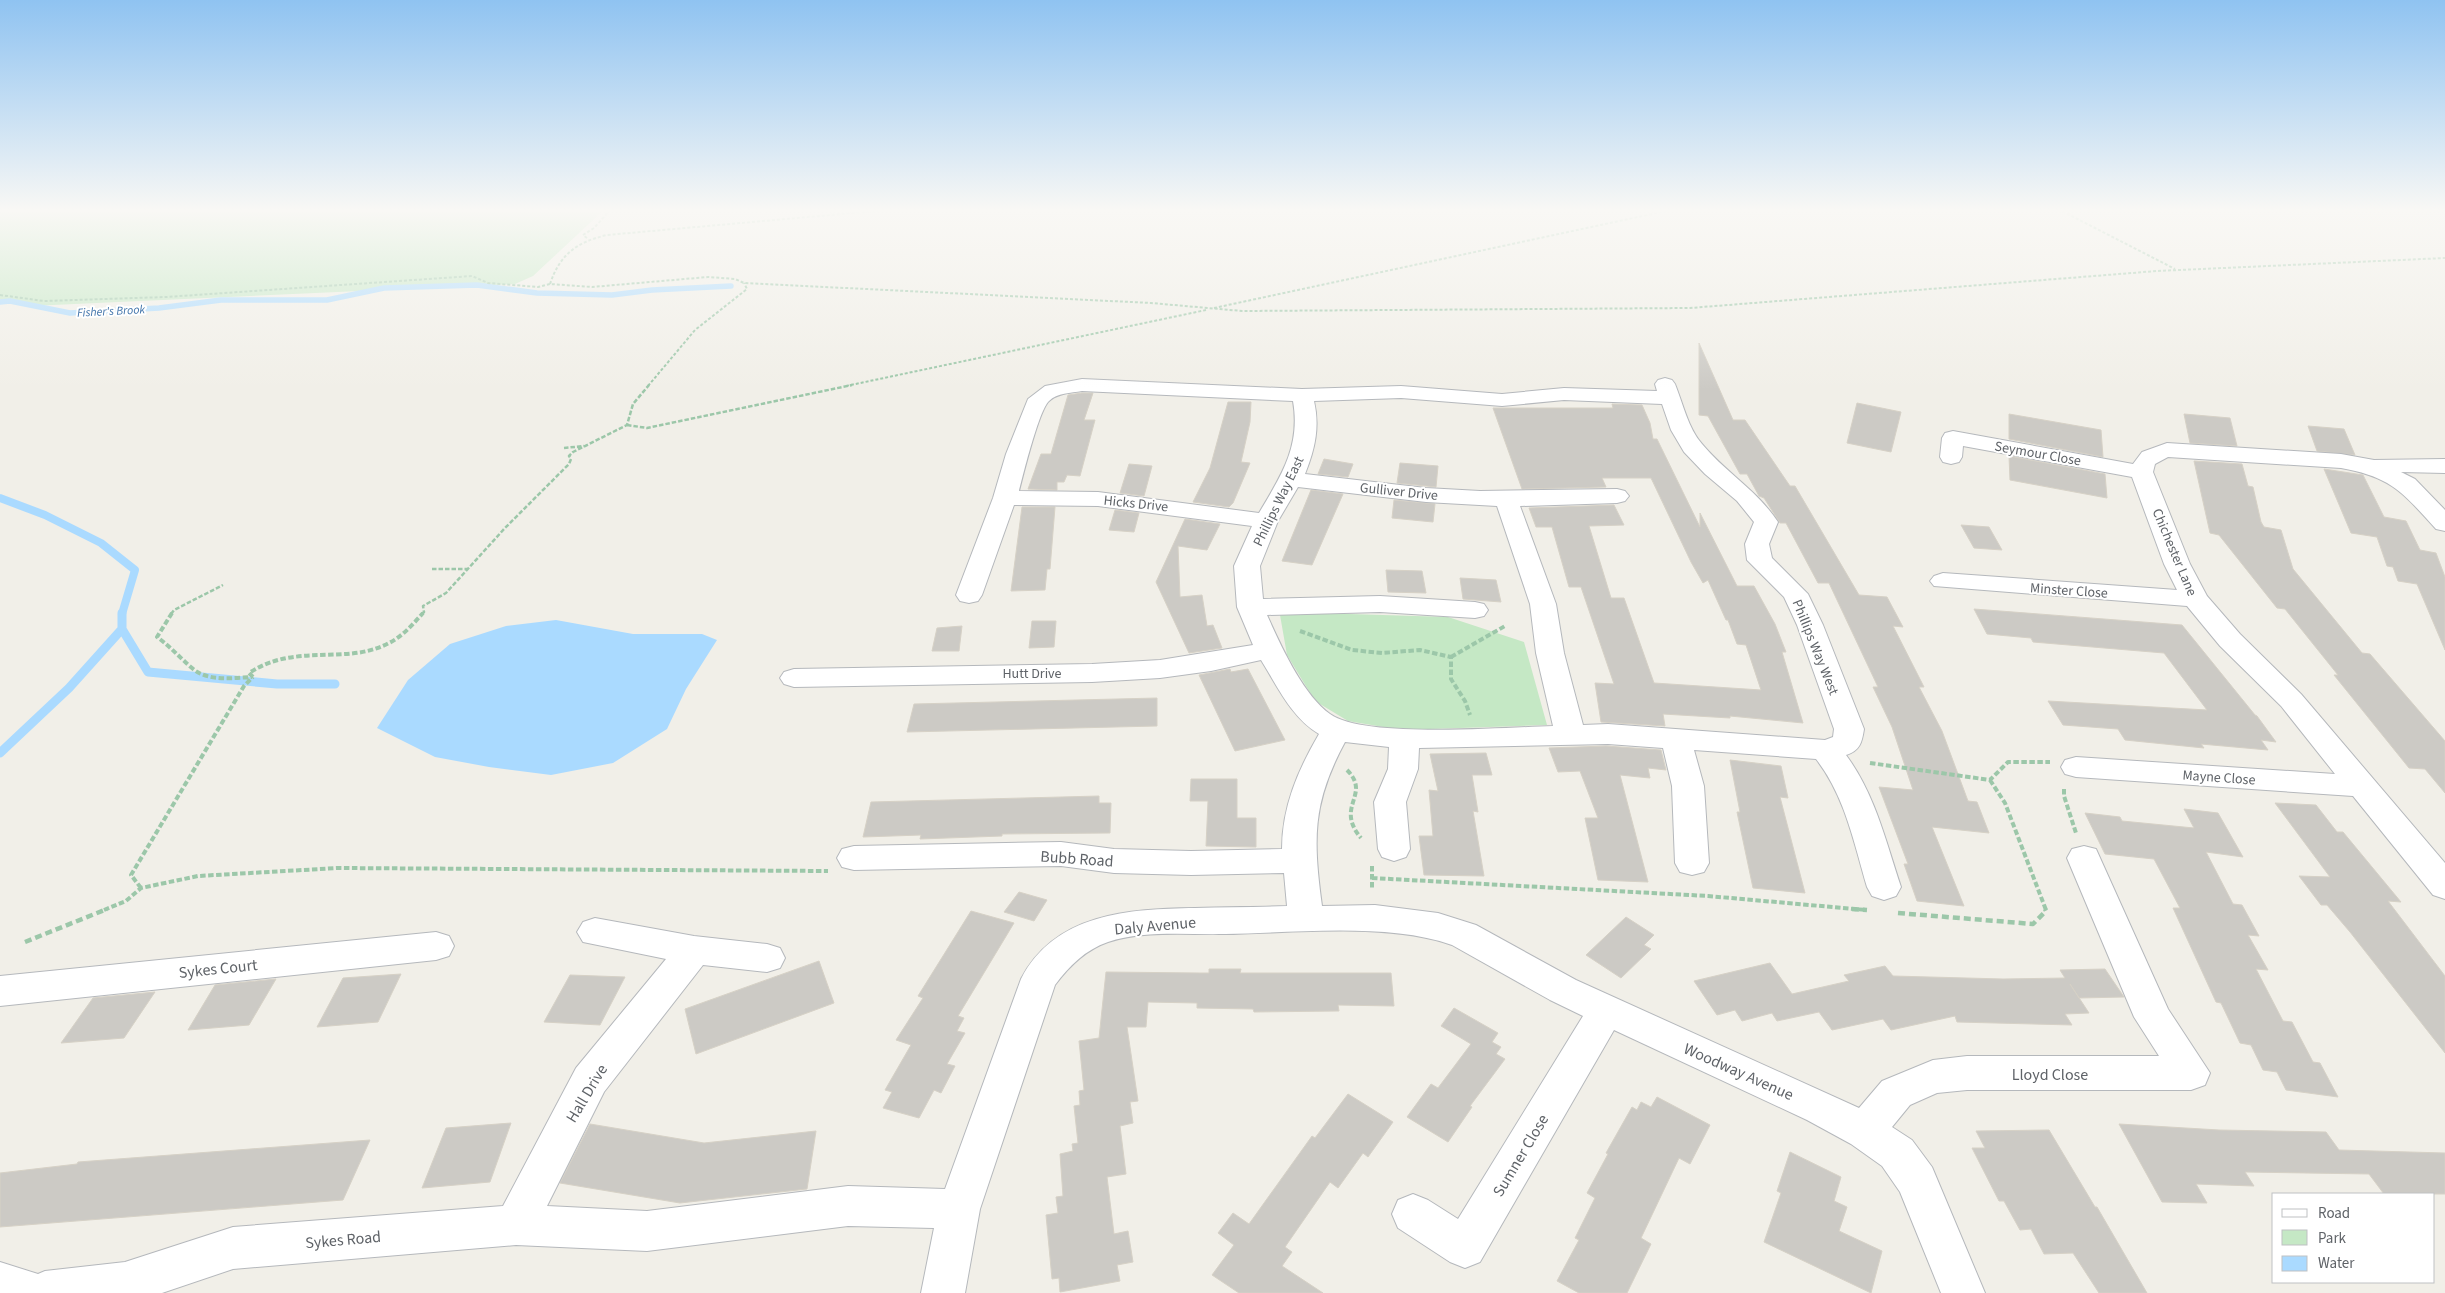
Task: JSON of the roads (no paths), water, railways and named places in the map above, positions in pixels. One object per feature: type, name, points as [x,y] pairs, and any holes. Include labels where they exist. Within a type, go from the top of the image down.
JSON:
[{"type":"street","points":[[970,595],[988,539],[1005,498],[1017,454],[1038,399],[1052,390],[1082,385],[1302,394]]},
{"type":"street","name":"Phillips Way West","points":[[1302,394],[1401,392],[1502,400],[1564,394],[1631,396],[1667,391],[1682,430],[1692,447],[1713,469],[1745,496],[1766,522],[1758,544],[1760,560],[1794,594],[1810,625],[1849,730],[1847,742],[1839,747],[1825,750],[1676,739],[1570,734],[1329,743]]},
{"type":"street","name":"Phillips Way East","points":[[1302,394],[1307,420],[1302,451],[1292,479],[1266,521],[1247,566],[1250,607],[1269,650],[1304,705],[1318,720],[1329,743]]},
{"type":"street","name":"Seymour Close","points":[[1952,457],[1953,438],[2142,472]]},
{"type":"street","points":[[2142,472],[2146,459],[2153,454],[2167,450],[2341,461],[2374,468],[2407,484],[2445,524]]},
{"type":"street","points":[[2374,468],[2400,464],[2445,466]]},
{"type":"street","name":"Chichester Lane","points":[[2142,472],[2177,564],[2195,599],[2230,640],[2291,700],[2445,886]]},
{"type":"street","name":"Gulliver Drive","points":[[1292,479],[1405,493],[1506,500],[1617,496]]},
{"type":"street","name":"Hicks Drive","points":[[1005,498],[1098,499],[1266,521]]},
{"type":"street","points":[[1506,500],[1541,596],[1550,653],[1570,734]]},
{"type":"street","name":"Minster Close","points":[[1943,581],[2195,599]]},
{"type":"street","points":[[1250,607],[1380,604],[1475,610]]},
{"type":"street","name":"Hutt Drive","points":[[794,678],[1102,672],[1160,669],[1211,662],[1269,650]]},
{"type":"street","points":[[1377,853],[1390,802],[1403,769],[1405,739]]},
{"type":"street","points":[[1676,739],[1688,786],[1692,863]]},
{"type":"street","points":[[1306,918],[1300,824],[1307,791],[1329,743]]},
{"type":"street","points":[[1825,750],[1839,765],[1855,800],[1885,903]]},
{"type":"street","name":"Mayne Close","points":[[2063,771],[2362,786]]},
{"type":"street","name":"Bubb Road","points":[[844,864],[1062,854],[1114,861],[1191,863],[1301,861]]},
{"type":"street","name":"Lloyd Close","points":[[1865,1131],[1896,1093],[1933,1077],[1967,1074],[2191,1073],[2153,1017],[2084,858]]},
{"type":"street","name":"Daly Avenue","points":[[943,1293],[960,1209],[1039,979],[1054,958],[1076,941],[1098,931],[1122,924],[1306,918],[1375,918],[1438,926]]},
{"type":"street","name":"Woodway Avenue","points":[[1438,926],[1464,935],[1563,990],[1821,1108],[1865,1131],[1897,1153],[1917,1181],[1963,1293]]},
{"type":"street","points":[[595,932],[694,950],[767,958]]},
{"type":"street","name":"Sykes Court","points":[[0,991],[436,946]]},
{"type":"street","name":"Hall Drive","points":[[516,1225],[590,1080],[694,950]]},
{"type":"street","name":"Sumner Close","points":[[1413,1214],[1465,1247],[1606,1010]]},
{"type":"street","name":"Sykes Road","points":[[45,1293],[124,1284],[233,1248],[516,1225],[647,1231],[848,1206],[960,1209]]},
{"type":"street","points":[[0,1284],[32,1293]]},
{"type":"water","points":[[556,620],[633,634],[702,634],[717,640],[686,689],[667,729],[613,763],[551,775],[489,767],[435,757],[377,728],[408,680],[450,644],[506,626]]},
{"type":"waterway","name":"Fisher's Brook","points":[[0,302],[10,301],[70,313],[159,308],[221,300],[327,300],[384,288],[477,285],[537,293],[612,295],[652,290],[731,286]]},
{"type":"waterway","points":[[0,498],[45,515],[101,543],[135,570],[122,614]]},
{"type":"waterway","points":[[122,614],[122,629]]},
{"type":"waterway","points":[[0,753],[69,688],[122,629]]},
{"type":"waterway","points":[[122,629],[148,672],[277,684],[335,684]]}]
